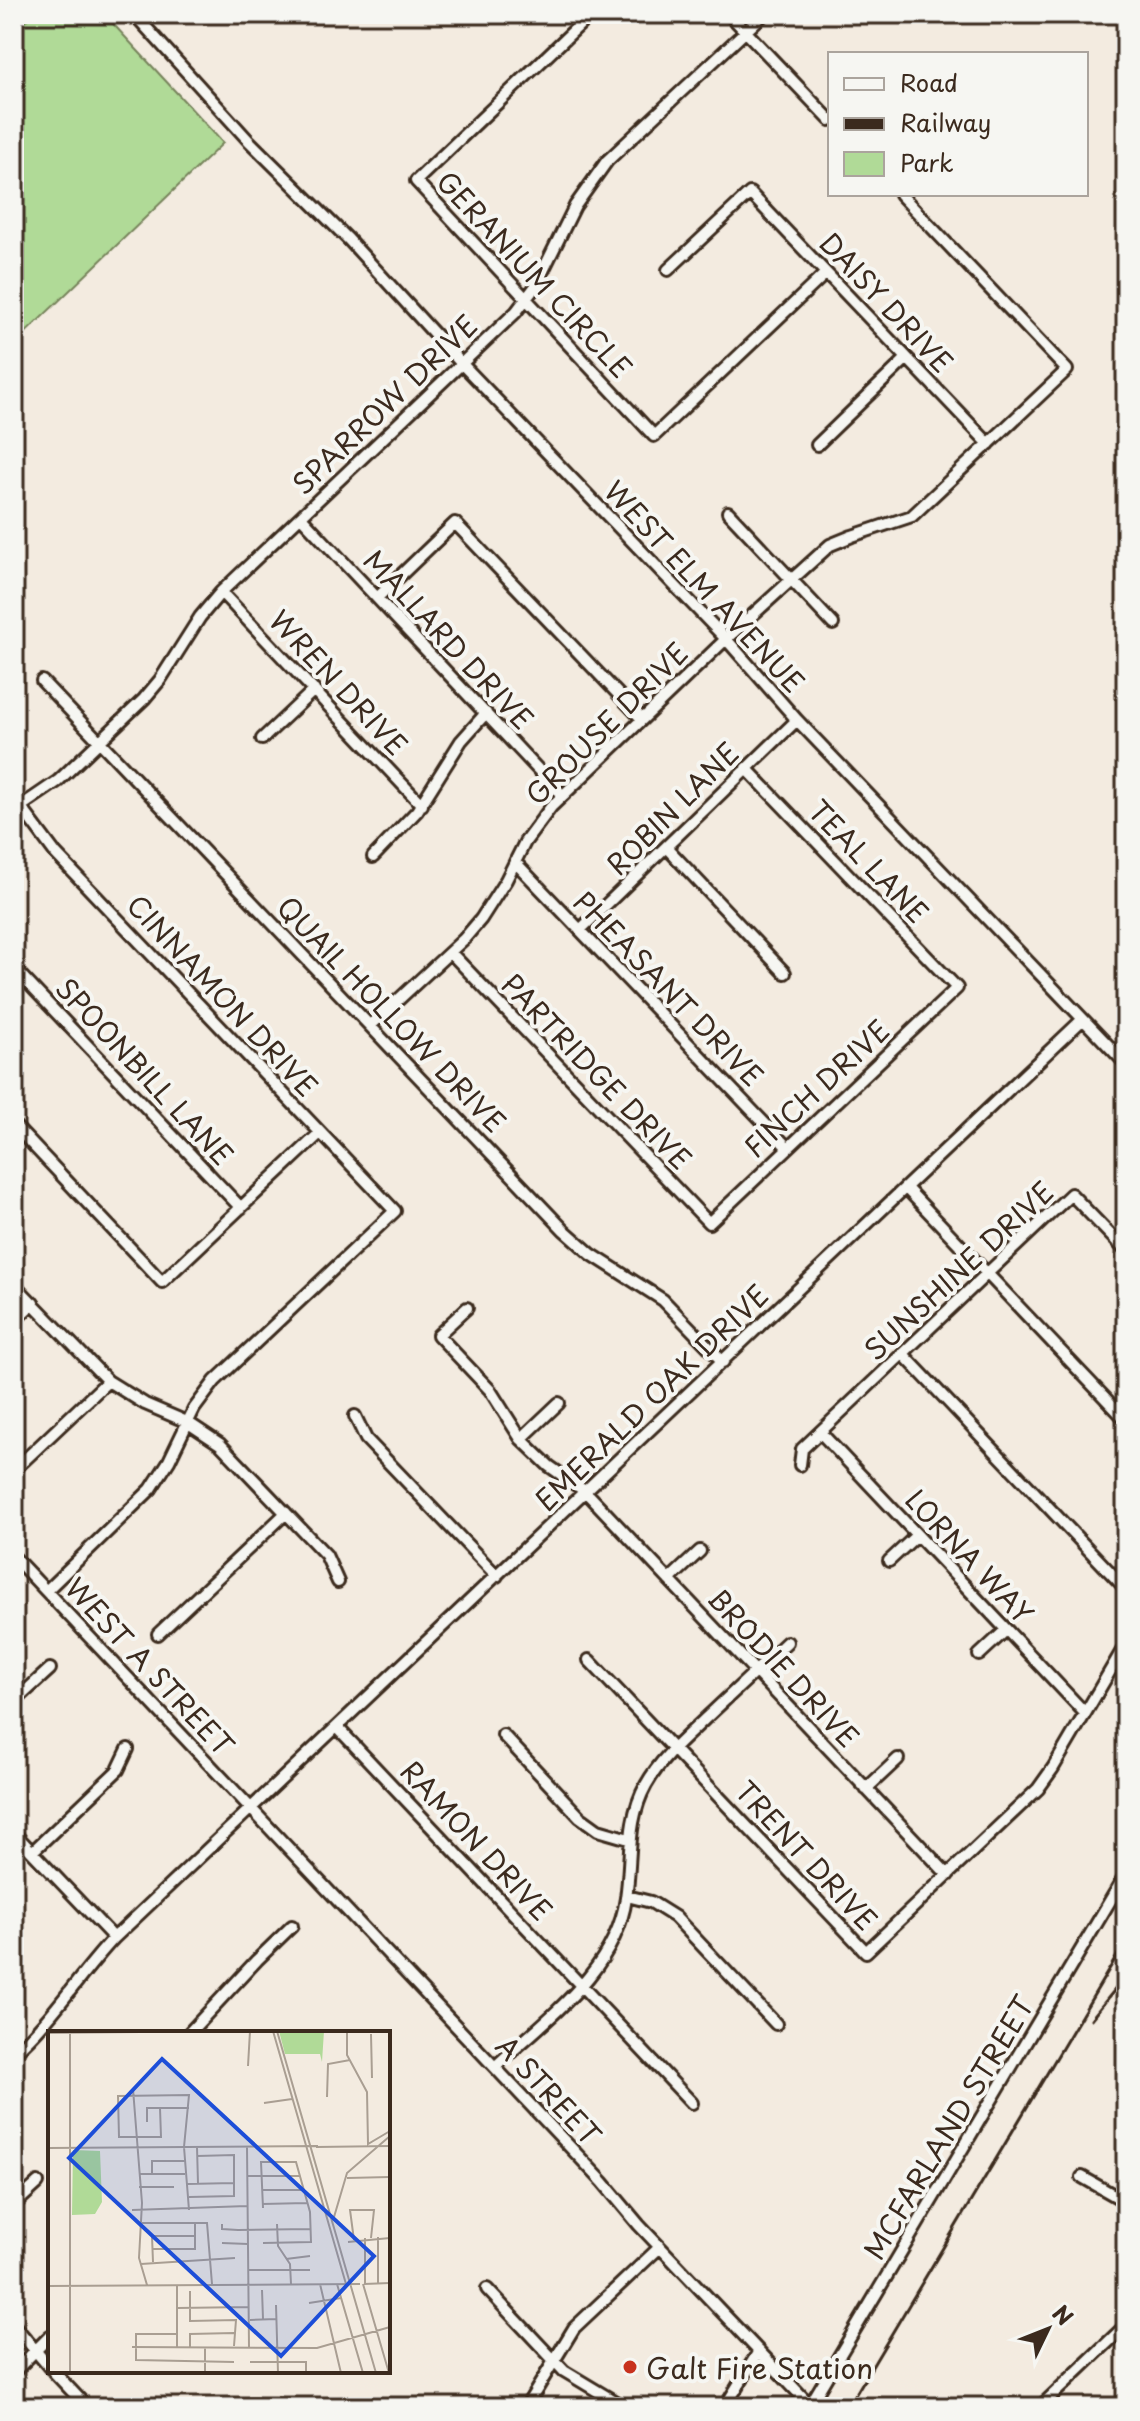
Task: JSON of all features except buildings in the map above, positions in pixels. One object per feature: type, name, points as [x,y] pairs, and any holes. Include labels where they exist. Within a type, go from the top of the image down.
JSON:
[{"type":"street","name":"WEST ELM AVENUE","points":[[134,14],[249,141],[348,239],[461,363],[726,639],[797,720],[1126,1064]]},
{"type":"street","name":"GERANIUM CIRCLE","points":[[591,14],[416,181],[654,436],[826,273]]},
{"type":"street","points":[[729,14],[828,118]]},
{"type":"street","name":"SPARROW DRIVE","points":[[18,809],[58,781],[144,699],[160,680],[200,617],[221,592],[526,300],[549,262],[575,206],[607,161],[764,14]]},
{"type":"street","name":"DAISY DRIVE","points":[[668,270],[750,193],[989,444]]},
{"type":"street","name":"GROUSE DRIVE","points":[[370,1026],[481,919],[538,822],[562,795],[726,639],[830,545],[912,516],[1067,370],[902,196]]},
{"type":"street","points":[[817,445],[907,358]]},
{"type":"street","points":[[728,512],[833,624]]},
{"type":"street","name":"MALLARD DRIVE","points":[[301,517],[562,795]]},
{"type":"street","points":[[377,598],[455,523],[642,719]]},
{"type":"street","name":"WREN DRIVE","points":[[221,592],[422,805]]},
{"type":"street","name":"QUAIL HOLLOW DRIVE","points":[[42,681],[575,1242],[610,1268],[663,1300],[723,1362]]},
{"type":"street","points":[[262,739],[314,690]]},
{"type":"street","points":[[373,857],[402,830],[422,805],[461,741],[486,713]]},
{"type":"street","name":"ROBIN LANE","points":[[580,930],[797,720]]},
{"type":"street","name":"TEAL LANE","points":[[746,768],[957,988]]},
{"type":"street","name":"CINNAMON DRIVE","points":[[18,809],[56,854],[395,1211],[215,1381],[187,1422]]},
{"type":"street","points":[[667,848],[785,973]]},
{"type":"street","name":"PHEASANT DRIVE","points":[[515,862],[788,1148]]},
{"type":"street","name":"PARTRIDGE DRIVE","points":[[450,952],[709,1223]]},
{"type":"street","name":"SPOONBILL LANE","points":[[14,968],[241,1208]]},
{"type":"street","name":"FINCH DRIVE","points":[[709,1223],[957,988]]},
{"type":"street","name":"EMERALD OAK DRIVE","points":[[14,2053],[43,2025],[114,1938],[1083,1019]]},
{"type":"street","points":[[14,1125],[162,1282],[320,1133]]},
{"type":"street","points":[[906,1188],[1126,1420]]},
{"type":"street","name":"SUNSHINE DRIVE","points":[[800,1465],[802,1449],[1071,1194],[1126,1251]]},
{"type":"street","points":[[14,1284],[108,1381],[145,1404],[187,1422],[220,1444],[326,1555],[338,1582]]},
{"type":"street","points":[[14,1321],[33,1303]]},
{"type":"street","name":"BRODIE DRIVE","points":[[467,1308],[438,1335],[490,1390],[521,1439],[549,1466],[586,1492],[948,1875]]},
{"type":"street","points":[[903,1354],[1126,1589]]},
{"type":"street","points":[[14,1470],[108,1381]]},
{"type":"street","points":[[521,1439],[559,1403]]},
{"type":"street","points":[[355,1416],[366,1439],[497,1576]]},
{"type":"street","points":[[46,1591],[151,1489],[169,1461],[187,1422]]},
{"type":"street","name":"LORNA WAY","points":[[820,1432],[1085,1713]]},
{"type":"street","points":[[158,1634],[286,1513]]},
{"type":"street","points":[[889,1561],[917,1535]]},
{"type":"street","points":[[669,1580],[700,1551]]},
{"type":"street","name":"WEST A STREET","points":[[14,1557],[251,1809]]},
{"type":"street","points":[[979,1655],[1006,1630]]},
{"type":"street","points":[[495,2067],[582,1986],[612,1945],[627,1896],[629,1839],[636,1805],[644,1787],[662,1761],[787,1642]]},
{"type":"street","name":"TRENT DRIVE","points":[[674,1749],[866,1952],[1038,1789],[1126,1644]]},
{"type":"street","points":[[589,1660],[674,1749]]},
{"type":"street","points":[[1116,1661],[1126,1667]]},
{"type":"street","points":[[14,1702],[50,1669]]},
{"type":"street","name":"RAMON DRIVE","points":[[337,1727],[692,2103]]},
{"type":"street","points":[[503,1735],[580,1817],[598,1830],[629,1839]]},
{"type":"street","points":[[32,1852],[118,1770],[128,1749]]},
{"type":"street","points":[[866,1789],[898,1759]]},
{"type":"street","name":"A STREET","points":[[251,1809],[603,2182],[660,2247],[814,2406]]},
{"type":"street","points":[[14,1833],[114,1938]]},
{"type":"street","name":"MCFARLAND STREET","points":[[814,2406],[1126,1874]]},
{"type":"street","points":[[627,1896],[651,1902],[675,1917],[776,2024]]},
{"type":"street","points":[[191,2031],[292,1926]]},
{"type":"street","points":[[43,2025],[50,2031]]},
{"type":"street","points":[[1082,2177],[1126,2202]]},
{"type":"street","points":[[14,2205],[38,2183]]},
{"type":"street","points":[[526,2407],[574,2328],[660,2247]]},
{"type":"street","points":[[487,2289],[564,2371],[624,2407]]},
{"type":"street","points":[[14,2325],[48,2365]]},
{"type":"street","points":[[1040,2407],[1126,2325]]},
{"type":"street","points":[[14,2372],[48,2338]]},
{"type":"street","points":[[725,2407],[759,2351]]},
{"type":"street","points":[[56,2373],[87,2407]]},
{"type":"green space","points":[[33,14],[104,14],[223,143],[14,344],[14,31]]},
{"type":"railway","points":[[848,2407],[1126,1941]]},
{"type":"railway","points":[[1091,2019],[1126,1976]]},
{"type":"place","name":"Galt Fire Station","points":[[630,2367]]}]
